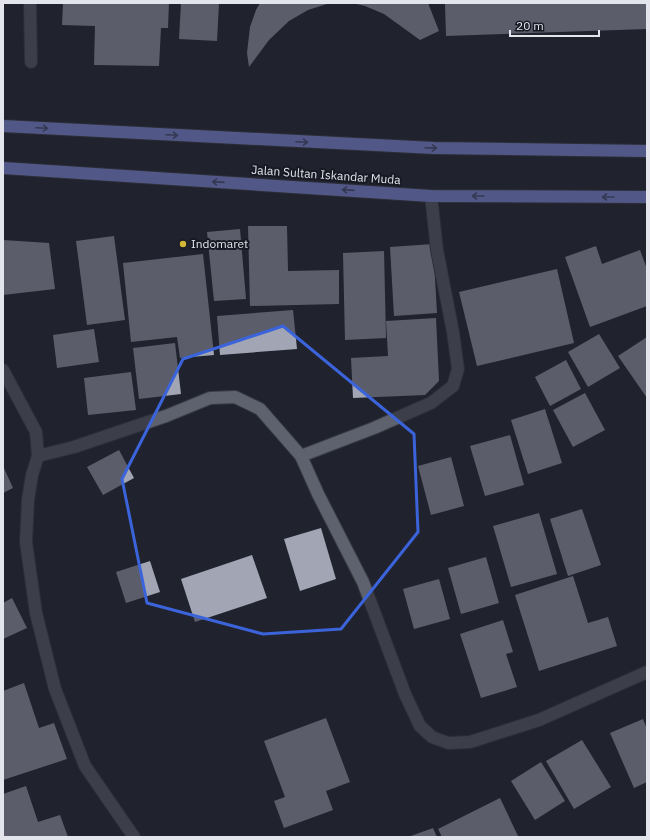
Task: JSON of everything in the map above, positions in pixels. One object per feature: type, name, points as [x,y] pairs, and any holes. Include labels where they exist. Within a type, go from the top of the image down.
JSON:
[{"type":"highway","points":[[3,126],[434,148],[647,151]]},
{"type":"highway","name":"Jalan Sultan Iskandar Muda","points":[[3,168],[431,196],[647,197]]},
{"type":"street","points":[[30,3],[32,62]]},
{"type":"street","points":[[301,456],[374,428],[430,403],[453,386],[458,369],[453,332],[438,250],[431,196]]},
{"type":"street","points":[[3,370],[36,432],[38,456],[32,475],[29,494],[26,542],[36,613],[55,689],[85,766],[134,837]]},
{"type":"street","points":[[38,456],[74,447],[166,416],[210,398],[235,397],[260,408],[301,456],[318,494],[363,582],[405,694],[420,726],[432,737],[448,743],[470,742],[539,720],[647,672]]},
{"type":"highlighted area","points":[[283,326],[414,434],[418,532],[341,629],[263,634],[147,603],[122,479],[183,359]]},
{"type":"building","points":[[63,3],[169,3],[168,28],[161,28],[159,66],[94,65],[95,26],[62,25]]},
{"type":"building","points":[[181,3],[219,3],[217,41],[179,39]]},
{"type":"building","points":[[260,3],[330,3],[308,10],[289,21],[269,40],[249,67],[247,53],[250,27]]},
{"type":"building","points":[[352,3],[428,3],[439,31],[420,40],[384,14],[365,6]]},
{"type":"building","points":[[445,3],[647,3],[647,29],[446,36]]},
{"type":"building","points":[[248,226],[287,226],[288,271],[339,270],[339,304],[250,306]]},
{"type":"building","points":[[240,229],[246,299],[214,301],[207,232]]},
{"type":"building","points":[[114,236],[125,320],[87,325],[76,241]]},
{"type":"building","points":[[3,240],[49,243],[55,289],[3,295]]},
{"type":"building","points":[[433,244],[437,313],[394,316],[390,247]]},
{"type":"building","points":[[596,246],[602,264],[640,250],[647,269],[647,306],[590,327],[565,257]]},
{"type":"building","points":[[384,251],[386,338],[345,340],[343,253]]},
{"type":"building","points":[[203,254],[214,355],[180,358],[177,337],[131,342],[123,263]]},
{"type":"building","points":[[557,269],[574,343],[477,366],[459,292]]},
{"type":"building","points":[[293,310],[297,349],[220,355],[217,316]]},
{"type":"building","points":[[436,318],[439,381],[425,395],[353,398],[351,358],[388,356],[386,321]]},
{"type":"building","points":[[94,329],[99,362],[57,368],[53,335]]},
{"type":"building","points":[[599,334],[620,368],[588,387],[568,352]]},
{"type":"building","points":[[647,337],[647,398],[618,356]]},
{"type":"building","points":[[175,343],[181,394],[139,399],[133,348]]},
{"type":"building","points":[[566,360],[581,389],[550,406],[535,377]]},
{"type":"building","points":[[131,372],[136,410],[88,415],[84,378]]},
{"type":"building","points":[[585,393],[605,430],[573,447],[553,410]]},
{"type":"building","points":[[545,409],[562,463],[528,474],[511,420]]},
{"type":"building","points":[[510,435],[524,485],[485,496],[470,446]]},
{"type":"building","points":[[119,450],[134,478],[103,495],[87,467]]},
{"type":"building","points":[[451,457],[464,506],[431,515],[418,466]]},
{"type":"building","points":[[3,466],[13,488],[3,493]]},
{"type":"building","points":[[582,509],[601,565],[568,576],[550,519]]},
{"type":"building","points":[[539,513],[557,574],[511,587],[493,526]]},
{"type":"building","points":[[321,528],[336,579],[300,591],[284,539]]},
{"type":"building","points":[[252,555],[267,598],[195,622],[181,579]]},
{"type":"building","points":[[486,557],[499,603],[461,614],[448,568]]},
{"type":"building","points":[[150,561],[160,592],[126,603],[116,572]]},
{"type":"building","points":[[573,576],[588,623],[608,617],[617,646],[539,671],[515,595]]},
{"type":"building","points":[[439,579],[450,619],[414,629],[403,589]]},
{"type":"building","points":[[12,598],[27,628],[3,639],[3,603]]},
{"type":"building","points":[[503,620],[513,652],[506,654],[517,687],[481,698],[460,634]]},
{"type":"building","points":[[24,683],[39,728],[54,723],[67,759],[3,780],[3,691]]},
{"type":"building","points":[[326,718],[350,782],[326,791],[333,810],[284,828],[274,801],[285,797],[264,741]]},
{"type":"building","points":[[643,719],[647,729],[647,782],[634,788],[610,733]]},
{"type":"building","points":[[582,740],[611,787],[574,809],[546,761]]},
{"type":"building","points":[[541,762],[565,801],[535,820],[511,781]]},
{"type":"building","points":[[26,786],[38,822],[60,815],[68,837],[3,837],[3,794]]},
{"type":"building","points":[[500,798],[518,836],[442,837],[438,829]]},
{"type":"building","points":[[433,828],[437,837],[408,837]]},
{"type":"place","name":"Indomaret","points":[[183,244]]}]
